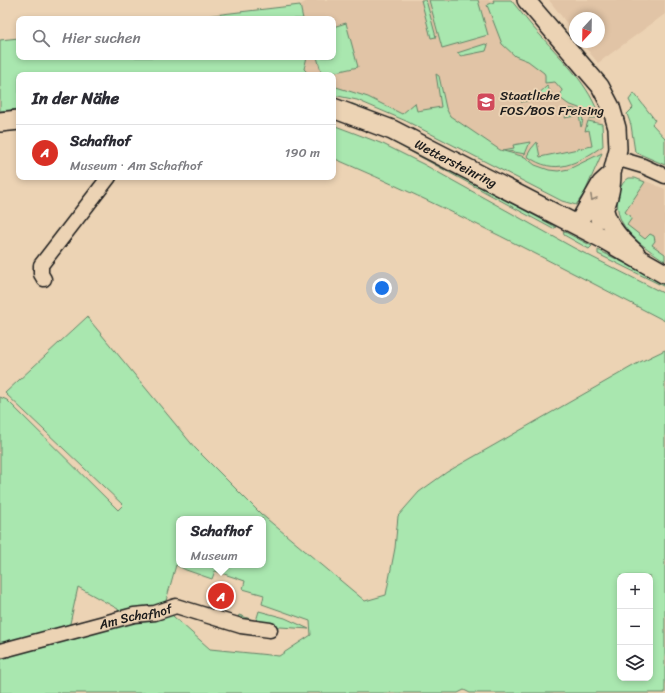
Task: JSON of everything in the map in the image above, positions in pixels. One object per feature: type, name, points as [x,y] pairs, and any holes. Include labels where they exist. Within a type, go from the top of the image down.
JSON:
[{"type":"main road","name":"Wettersteinring","points":[[336,109],[392,130],[582,228],[657,270]]},
{"type":"main road","points":[[0,122],[16,120]]},
{"type":"street","points":[[526,0],[600,86],[607,97],[614,118],[618,135],[612,188],[605,211],[582,228]]},
{"type":"street","points":[[614,166],[643,166],[665,176]]},
{"type":"street","points":[[582,228],[601,184],[614,166]]},
{"type":"street","points":[[44,279],[40,274],[41,265],[107,180]]},
{"type":"street","points":[[605,211],[611,226],[621,239],[657,270]]},
{"type":"street","name":"Am Schafhof","points":[[0,651],[127,617],[155,612],[176,606],[241,626],[270,630]]},
{"type":"shaded area","name":"Staatliche FOS/BOS Freising","points":[[309,0],[511,0],[591,95],[602,123],[602,153],[599,164],[556,191],[368,97],[336,87],[336,72],[307,72],[304,69],[306,60],[336,60],[336,16],[302,16],[300,5]]},
{"type":"shaded area","points":[[549,0],[665,0],[665,14],[598,63],[586,48],[605,48],[605,12],[569,12],[569,26]]},
{"type":"shaded area","points":[[629,178],[641,179],[665,189],[665,261],[628,232],[620,221],[618,210],[619,194],[621,186]]},
{"type":"green space","points":[[421,0],[426,0],[436,37],[431,38]]},
{"type":"green space","points":[[429,0],[478,0],[488,35],[442,48]]},
{"type":"green space","points":[[493,0],[511,0],[583,84],[600,118],[589,118],[579,108],[568,104],[560,98],[562,90],[555,82],[545,83],[544,73],[528,61],[515,56],[502,44],[487,5],[494,2]]},
{"type":"green space","points":[[300,5],[302,16],[205,16]]},
{"type":"green space","points":[[346,23],[358,67],[336,72],[321,72],[318,60],[336,60],[336,26]]},
{"type":"green space","points":[[16,38],[16,60],[306,60],[304,69],[307,72],[16,72],[16,109],[0,111],[0,40]]},
{"type":"green space","points":[[485,44],[488,45],[486,51],[461,56],[457,53]]},
{"type":"green space","points":[[436,74],[439,76],[446,108],[450,116],[500,150],[525,157],[535,165],[549,170],[558,171],[569,169],[602,153],[585,192],[576,205],[562,201],[406,121],[357,100],[336,96],[336,87],[368,97],[402,114],[415,103],[417,111],[441,107]]},
{"type":"green space","points":[[547,86],[552,94],[550,97],[521,102],[534,98]]},
{"type":"green space","points":[[634,93],[655,120],[652,124],[665,138],[665,165],[635,152],[631,125],[627,114],[633,108],[629,100]]},
{"type":"green space","points":[[338,102],[353,104],[397,122],[566,208],[565,210]]},
{"type":"green space","points":[[568,109],[578,111],[582,116],[583,120],[581,127],[579,115],[565,118]]},
{"type":"green space","points":[[336,116],[360,123],[556,227],[553,229],[382,136],[336,119]]},
{"type":"green space","points":[[588,121],[602,124],[603,146],[584,158],[557,167],[547,166],[527,156],[537,142],[540,157],[592,146],[589,130],[585,131]]},
{"type":"green space","points":[[336,126],[383,144],[423,164],[574,248],[665,294],[665,321],[542,257],[375,176],[336,159]]},
{"type":"green space","points":[[530,142],[525,154],[503,150],[514,148],[513,145]]},
{"type":"green space","points":[[629,178],[635,178],[645,182],[625,212],[632,218],[627,225],[645,239],[650,234],[654,236],[655,241],[652,245],[665,254],[665,261],[647,249],[631,235],[620,218],[618,194],[623,184]]},
{"type":"green space","points":[[563,231],[592,246],[589,249],[564,235]]},
{"type":"green space","points":[[598,250],[665,283],[665,287],[598,254]]},
{"type":"green space","points":[[87,317],[195,448],[263,516],[176,516],[176,565],[164,608],[210,649],[279,656],[311,635],[310,621],[262,604],[264,595],[243,589],[245,581],[215,571],[212,579],[182,568],[266,568],[266,518],[365,601],[386,595],[395,548],[398,516],[419,492],[447,472],[640,362],[665,350],[665,693],[470,693],[464,690],[458,693],[0,693],[0,654],[121,624],[118,609],[78,587],[69,628],[0,646],[0,397],[7,400],[118,510],[123,505],[5,393]]},
{"type":"green space","points":[[259,611],[285,618],[309,629],[251,625],[237,621],[239,615],[256,621]]},
{"type":"place","name":"Staatliche FOS/BOS Freising","points":[[486,102]]},
{"type":"place","name":"Schafhof","points":[[221,596]]}]
